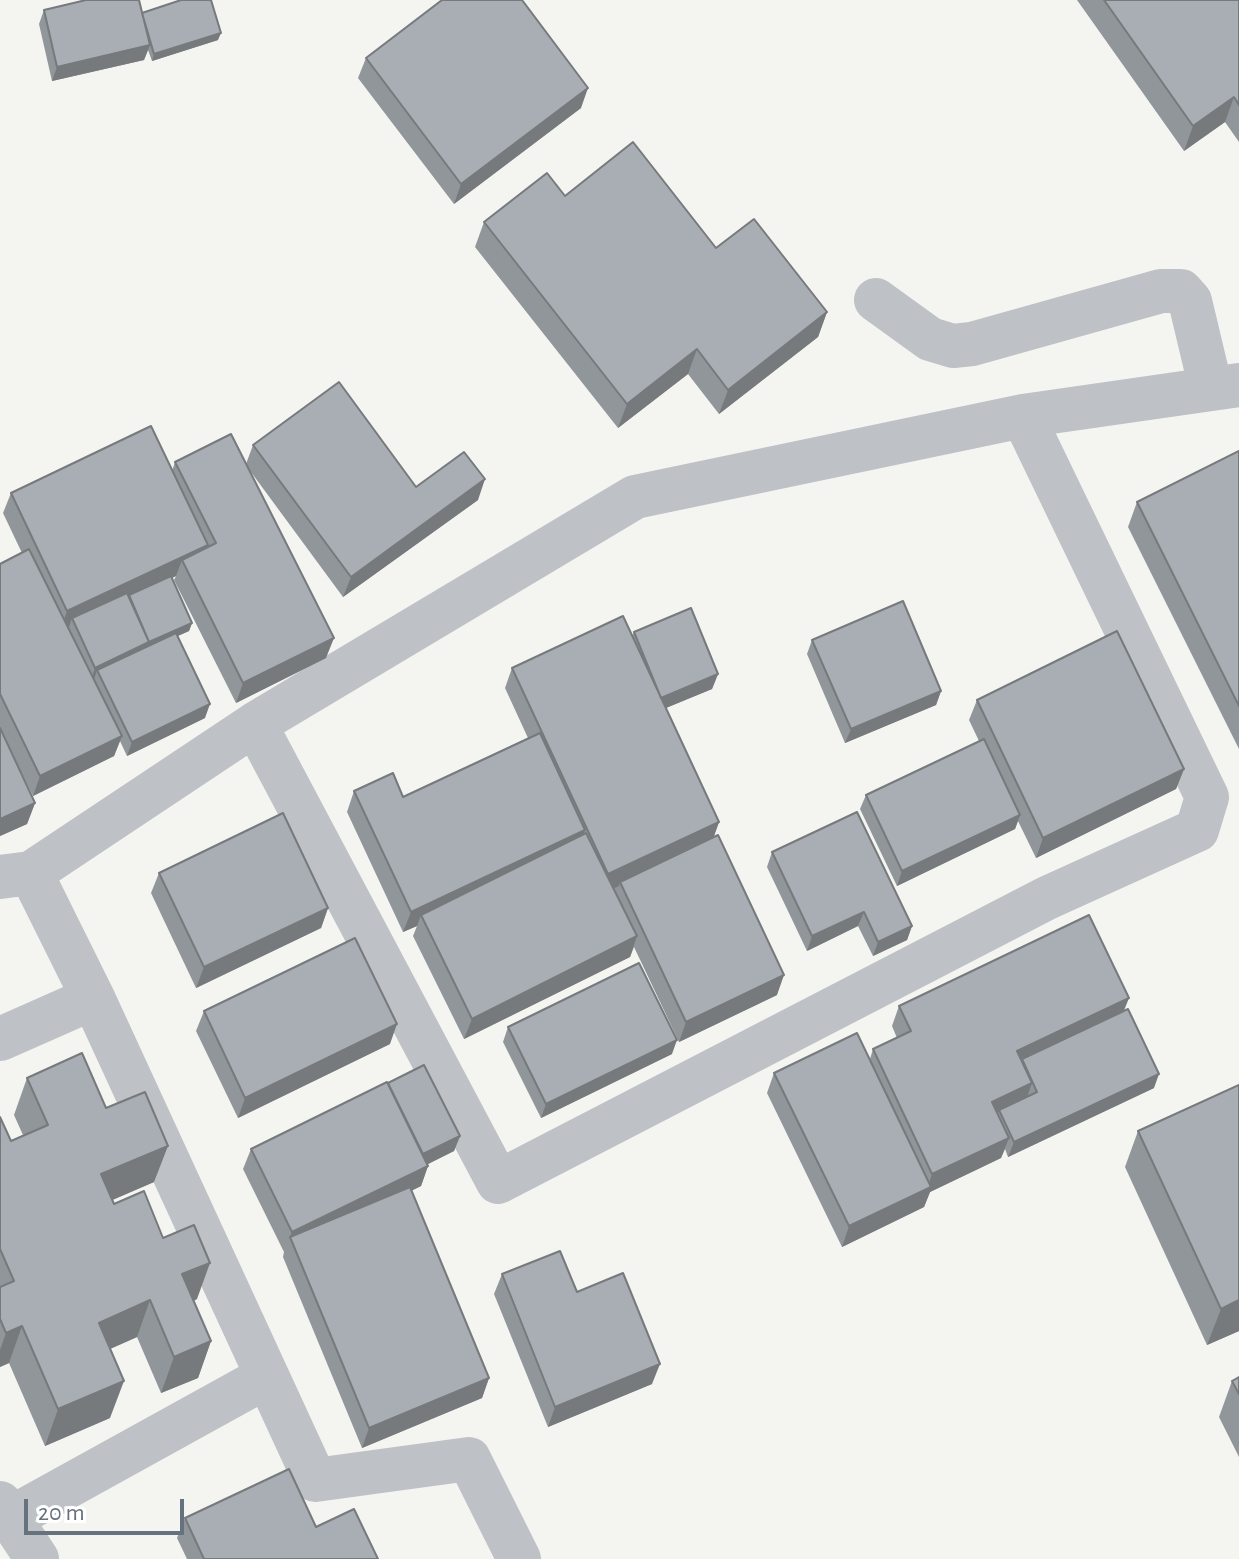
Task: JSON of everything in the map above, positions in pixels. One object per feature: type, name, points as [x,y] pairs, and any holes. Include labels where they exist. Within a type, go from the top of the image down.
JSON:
[{"type":"street","points":[[519,1559],[469,1459],[315,1480],[93,998],[15,875],[255,724],[635,497],[1023,416],[1225,387],[1190,301],[1181,291],[1161,291],[972,344],[953,346],[930,339],[876,300]]},
{"type":"street","points":[[255,724],[498,1182],[1047,898],[1197,830],[1207,797],[1023,416]]},
{"type":"street","points":[[0,1039],[93,998]]},
{"type":"street","points":[[37,1559],[5,1511],[266,1377]]},
{"type":"building","points":[[86,0],[139,0],[150,45],[57,67],[44,10]]},
{"type":"building","points":[[181,0],[211,0],[221,33],[154,54],[142,13]]},
{"type":"building","points":[[442,0],[522,0],[588,88],[461,184],[366,58]]},
{"type":"building","points":[[1104,0],[1239,0],[1239,105],[1234,97],[1193,126]]},
{"type":"building","points":[[633,142],[716,248],[754,219],[827,312],[728,390],[697,349],[627,404],[484,222],[547,173],[565,196]]},
{"type":"building","points":[[339,382],[416,487],[464,452],[485,479],[351,577],[253,445]]},
{"type":"building","points":[[151,426],[208,545],[67,611],[11,493]]},
{"type":"building","points":[[231,434],[334,638],[243,683],[182,560],[216,543],[175,462]]},
{"type":"building","points":[[1239,451],[1239,706],[1137,502]]},
{"type":"building","points":[[29,549],[122,736],[40,776],[0,694],[0,564]]},
{"type":"building","points":[[171,576],[192,623],[149,642],[129,595]]},
{"type":"building","points":[[127,593],[149,642],[95,668],[72,618]]},
{"type":"building","points":[[903,601],[941,691],[851,729],[812,640]]},
{"type":"building","points":[[691,608],[718,674],[661,698],[634,632]]},
{"type":"building","points":[[623,616],[719,822],[608,874],[512,668]]},
{"type":"building","points":[[1117,631],[1184,769],[1043,838],[977,700]]},
{"type":"building","points":[[176,633],[210,704],[132,742],[97,670]]},
{"type":"building","points":[[0,728],[35,803],[0,819]]},
{"type":"building","points":[[540,733],[585,830],[411,912],[354,791],[393,773],[403,797]]},
{"type":"building","points":[[984,739],[1020,815],[902,871],[866,795]]},
{"type":"building","points":[[857,812],[912,926],[878,942],[864,912],[812,936],[772,852]]},
{"type":"building","points":[[283,813],[328,908],[204,967],[159,873]]},
{"type":"building","points":[[586,833],[637,936],[472,1019],[421,915]]},
{"type":"building","points":[[718,835],[784,975],[686,1022],[620,882]]},
{"type":"building","points":[[1089,915],[1129,998],[1017,1051],[1032,1083],[992,1102],[1009,1138],[932,1174],[873,1049],[911,1031],[899,1006]]},
{"type":"building","points":[[355,938],[397,1024],[245,1098],[204,1011]]},
{"type":"building","points":[[639,963],[677,1040],[546,1104],[508,1027]]},
{"type":"building","points":[[1128,1009],[1159,1074],[1014,1142],[999,1110],[1037,1092],[1022,1059]]},
{"type":"building","points":[[857,1033],[931,1187],[849,1226],[774,1073]]},
{"type":"building","points":[[82,1053],[106,1108],[145,1092],[168,1146],[101,1174],[114,1204],[144,1191],[163,1238],[194,1225],[210,1263],[182,1274],[211,1341],[174,1357],[150,1300],[99,1323],[124,1381],[58,1409],[22,1326],[6,1333],[0,1319],[0,1287],[14,1281],[0,1249],[0,1117],[11,1141],[48,1125],[27,1078]]},
{"type":"building","points":[[424,1065],[460,1136],[423,1154],[388,1083]]},
{"type":"building","points":[[387,1082],[428,1166],[292,1232],[251,1149]]},
{"type":"building","points":[[1239,1085],[1239,1300],[1221,1309],[1138,1131]]},
{"type":"building","points":[[410,1187],[489,1378],[369,1428],[290,1237]]},
{"type":"building","points":[[560,1251],[577,1292],[623,1273],[660,1364],[555,1407],[502,1274]]},
{"type":"building","points":[[1239,1377],[1239,1394],[1232,1381]]},
{"type":"building","points":[[289,1469],[316,1527],[354,1509],[378,1559],[204,1559],[185,1518]]}]
